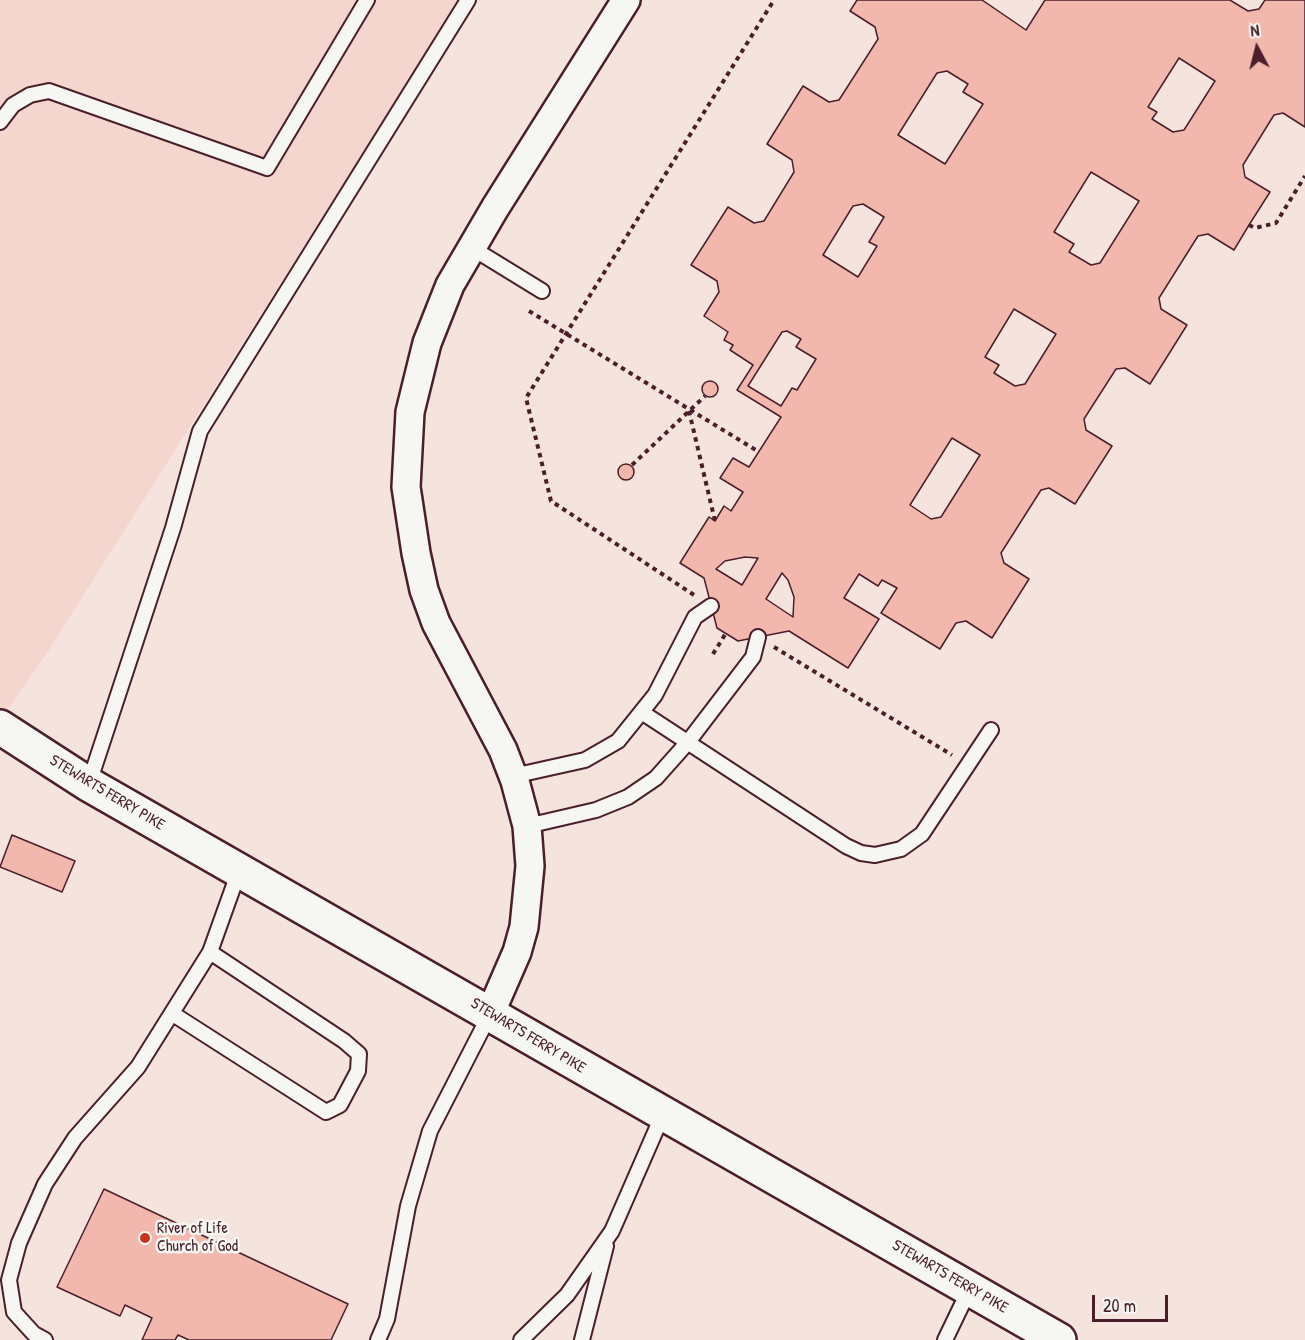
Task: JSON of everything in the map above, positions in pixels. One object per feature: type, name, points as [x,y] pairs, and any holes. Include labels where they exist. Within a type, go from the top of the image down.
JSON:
[{"type":"main road","name":"STEWARTS FERRY PIKE","points":[[0,727],[88,784],[1059,1340]]},
{"type":"street","points":[[490,1014],[517,952],[524,927],[530,866],[527,826],[513,776],[492,726],[436,623],[416,553],[406,487],[410,412],[417,376],[437,313],[472,248],[626,0]]},
{"type":"lane","points":[[0,122],[14,105],[30,95],[49,91],[267,168],[367,0]]},
{"type":"lane","points":[[88,784],[173,528],[200,431],[468,0]]},
{"type":"lane","points":[[472,248],[542,291]]},
{"type":"lane","points":[[513,776],[572,765],[598,755],[618,741],[643,713],[655,695],[695,617],[711,606]]},
{"type":"lane","points":[[527,826],[596,810],[628,797],[656,778],[688,742],[753,657],[758,637]]},
{"type":"lane","points":[[643,713],[846,846],[861,853],[875,855],[901,849],[922,834],[991,730]]},
{"type":"lane","points":[[36,1338],[14,1312],[9,1280],[19,1243],[45,1184],[75,1138],[138,1067],[210,952],[239,869]]},
{"type":"lane","points":[[173,1014],[326,1112],[340,1105],[358,1071],[359,1054],[344,1041],[210,952]]},
{"type":"lane","points":[[378,1340],[387,1319],[408,1206],[430,1131],[490,1014]]},
{"type":"lane","points":[[582,1340],[609,1236],[663,1114]]},
{"type":"lane","points":[[521,1340],[567,1296],[609,1236]]},
{"type":"lane","points":[[946,1340],[970,1288]]},
{"type":"path","points":[[711,606],[551,501],[526,398],[774,0]]},
{"type":"path","points":[[1249,225],[1255,228],[1276,223],[1305,176]]},
{"type":"path","points":[[529,311],[759,452]]},
{"type":"path","points":[[632,465],[705,396]]},
{"type":"path","points":[[690,410],[715,521]]},
{"type":"path","points":[[713,654],[726,633]]},
{"type":"path","points":[[758,637],[969,765]]},
{"type":"shaded area","points":[[0,0],[459,0],[47,653],[5,713],[0,709]]},
{"type":"building","points":[[857,0],[982,0],[1026,30],[1045,0],[1230,0],[1248,11],[1259,9],[1265,0],[1305,0],[1305,127],[1283,113],[1274,115],[1243,165],[1245,177],[1270,192],[1234,250],[1208,234],[1198,236],[1159,298],[1161,309],[1187,325],[1150,384],[1125,368],[1116,369],[1084,419],[1086,430],[1112,446],[1075,504],[1049,488],[1041,490],[1001,553],[1004,563],[1029,579],[992,638],[966,621],[956,623],[940,649],[881,613],[897,588],[882,580],[878,586],[859,574],[844,598],[879,619],[848,668],[789,631],[738,641],[717,628],[704,578],[680,563],[709,517],[715,521],[724,506],[731,511],[743,492],[720,478],[733,458],[749,467],[781,417],[737,390],[753,365],[730,350],[733,345],[724,340],[728,332],[704,316],[719,292],[717,281],[691,265],[728,207],[754,223],[764,221],[794,172],[792,160],[767,144],[803,86],[829,102],[839,100],[878,39],[875,27],[850,11]],"holes":[[[1179,58],[1215,81],[1184,130],[1173,132],[1152,119],[1157,112],[1148,107]],[[947,71],[968,84],[963,92],[983,104],[945,164],[898,135],[937,73]],[[1091,172],[1139,201],[1100,263],[1091,265],[1069,252],[1074,244],[1054,232]],[[863,204],[884,217],[869,242],[877,246],[858,277],[823,255],[853,206]],[[1014,309],[1056,334],[1025,384],[1015,386],[994,373],[999,365],[985,357]],[[787,331],[801,339],[796,347],[816,359],[797,390],[792,388],[781,406],[748,386],[782,332]],[[952,438],[980,455],[941,517],[931,519],[910,505]],[[745,557],[758,558],[742,585],[716,569],[725,561]],[[782,573],[788,580],[794,597],[793,617],[766,599]]]},
{"type":"building","points":[[707,381],[713,381],[718,389],[716,395],[707,397],[702,392],[702,386]]},
{"type":"building","points":[[623,464],[629,464],[634,472],[632,478],[623,480],[618,475],[618,469]]},
{"type":"building","points":[[12,835],[75,861],[62,892],[0,867]]},
{"type":"building","name":"River of Life Church of God","points":[[104,1189],[348,1304],[331,1340],[189,1340],[178,1335],[175,1340],[142,1340],[152,1318],[125,1305],[120,1316],[57,1287]]},
{"type":"place","name":"River of Life Church of God","points":[[145,1238]]}]
